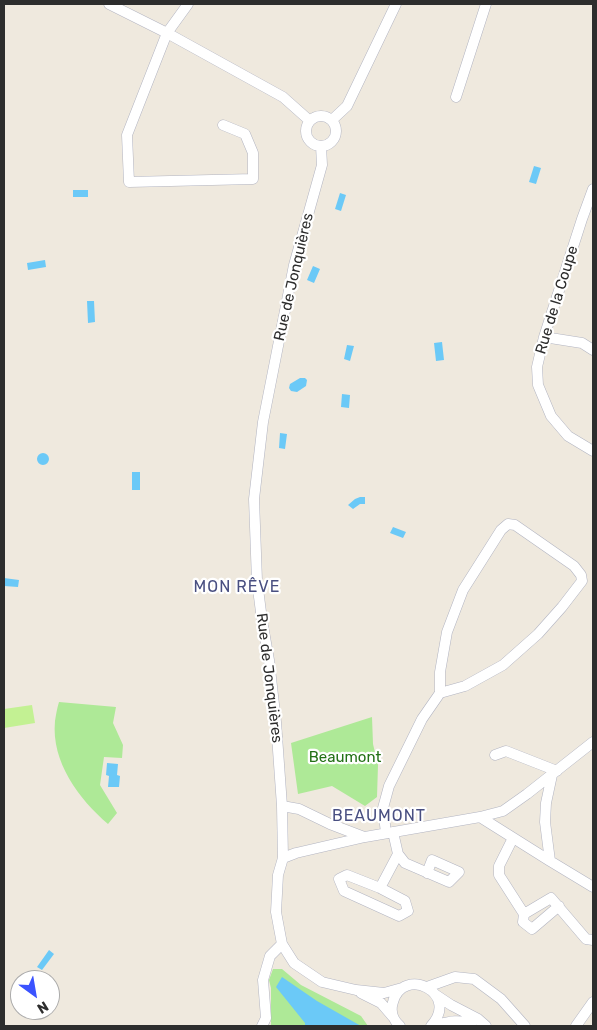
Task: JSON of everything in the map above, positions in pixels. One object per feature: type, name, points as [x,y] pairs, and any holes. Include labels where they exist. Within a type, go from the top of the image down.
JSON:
[{"type":"street","points":[[110,4],[283,97],[310,121]]},
{"type":"street","points":[[188,4],[167,33],[127,135],[129,182],[253,179],[253,153],[245,134],[223,125]]},
{"type":"street","points":[[332,120],[346,106],[396,4]]},
{"type":"street","points":[[456,97],[486,4]]},
{"type":"street","points":[[320,116],[332,120],[337,133],[332,143],[324,147],[311,143],[306,137],[306,130],[312,118],[320,116]]},
{"type":"street","name":"Rue de Jonquières","points":[[321,146],[322,165],[294,264],[262,422],[254,499],[257,581],[270,660],[282,806],[284,858],[278,875],[276,912],[282,944],[294,962],[322,982],[356,990],[384,993],[414,984],[427,987],[455,977],[474,979],[501,999],[525,1026]]},
{"type":"street","name":"Rue de la Coupe","points":[[593,189],[544,337],[537,367],[538,385],[551,416],[568,436],[593,451]]},
{"type":"street","points":[[544,337],[582,342],[593,350]]},
{"type":"street","points":[[427,873],[405,863],[398,854],[389,833],[383,808],[389,786],[422,719],[440,693],[440,672],[447,632],[463,590],[501,530],[508,524],[515,525],[574,566],[581,574],[582,581],[538,634],[503,665],[465,686],[440,693]]},
{"type":"street","points":[[284,858],[296,852],[504,811],[593,742]]},
{"type":"street","points":[[495,755],[506,751],[554,773]]},
{"type":"street","points":[[550,861],[545,822],[546,803],[554,773]]},
{"type":"street","points":[[282,806],[300,809],[365,838]]},
{"type":"street","points":[[480,817],[593,887]]},
{"type":"street","points":[[513,838],[499,866],[499,875],[524,914],[524,922],[532,929],[559,906]]},
{"type":"street","points":[[380,888],[398,854]]},
{"type":"street","points":[[347,875],[380,888],[405,901],[408,911],[399,916],[344,891],[339,879],[347,875]]},
{"type":"street","points":[[524,914],[551,898],[586,939],[593,940]]},
{"type":"street","points":[[262,1026],[266,1018],[263,980],[270,956],[282,944]]},
{"type":"street","points":[[427,987],[451,1006],[478,1019],[486,1026]]},
{"type":"street","points":[[398,1024],[392,1005],[394,998],[402,988]]},
{"type":"street","name":"Rue de Jonquières","points":[[356,990],[380,1003],[398,1024]]},
{"type":"street","points":[[431,1026],[439,1014],[440,1008],[435,995]]},
{"type":"street","points":[[576,1026],[593,1002]]},
{"type":"street","points":[[431,1026],[452,1021],[468,1023],[472,1026]]},
{"type":"green space","points":[[59,702],[116,707],[113,723],[123,745],[122,758],[104,757],[100,785],[117,813],[108,824],[77,791],[62,765],[55,736],[55,721]]},
{"type":"green space","points":[[32,705],[35,723],[4,728],[4,709]]},
{"type":"green space","name":"Beaumont","points":[[372,717],[373,744],[378,765],[377,797],[365,806],[332,786],[298,794],[291,743]]},
{"type":"green space","points":[[273,969],[282,969],[301,985],[361,1016],[368,1026],[271,1026],[271,988],[269,980]]},
{"type":"water","points":[[534,166],[541,168],[536,184],[529,182]]},
{"type":"water","points":[[73,190],[88,190],[88,197],[73,197]]},
{"type":"water","points":[[340,193],[346,195],[341,211],[335,209]]},
{"type":"water","points":[[45,260],[46,267],[28,270],[27,263]]},
{"type":"water","points":[[313,266],[320,269],[314,283],[307,280]]},
{"type":"water","points":[[87,301],[94,301],[95,322],[88,323]]},
{"type":"water","points":[[442,342],[444,360],[436,361],[434,343]]},
{"type":"water","points":[[347,345],[354,346],[350,361],[344,359]]},
{"type":"water","points":[[300,378],[307,380],[306,386],[297,392],[291,391],[289,388],[290,384]]},
{"type":"water","points":[[342,394],[350,395],[349,408],[341,407]]},
{"type":"water","points":[[280,433],[287,434],[285,449],[279,448]]},
{"type":"water","points":[[43,453],[49,459],[43,465],[37,459]]},
{"type":"water","points":[[132,472],[140,472],[140,490],[132,490]]},
{"type":"water","points":[[365,497],[365,504],[360,504],[353,509],[348,505],[355,499]]},
{"type":"water","points":[[393,527],[406,532],[403,538],[390,533]]},
{"type":"water","points":[[4,578],[19,580],[18,587],[4,586]]},
{"type":"water","points":[[107,763],[118,764],[119,787],[108,787]]},
{"type":"water","points":[[49,950],[54,954],[42,970],[37,967]]},
{"type":"water","points":[[282,977],[317,1001],[361,1026],[305,1026],[305,1023],[276,987]]},
{"type":"district","name":"MON RÊVE","points":[[237,587]]},
{"type":"district","name":"BEAUMONT","points":[[379,816]]}]
